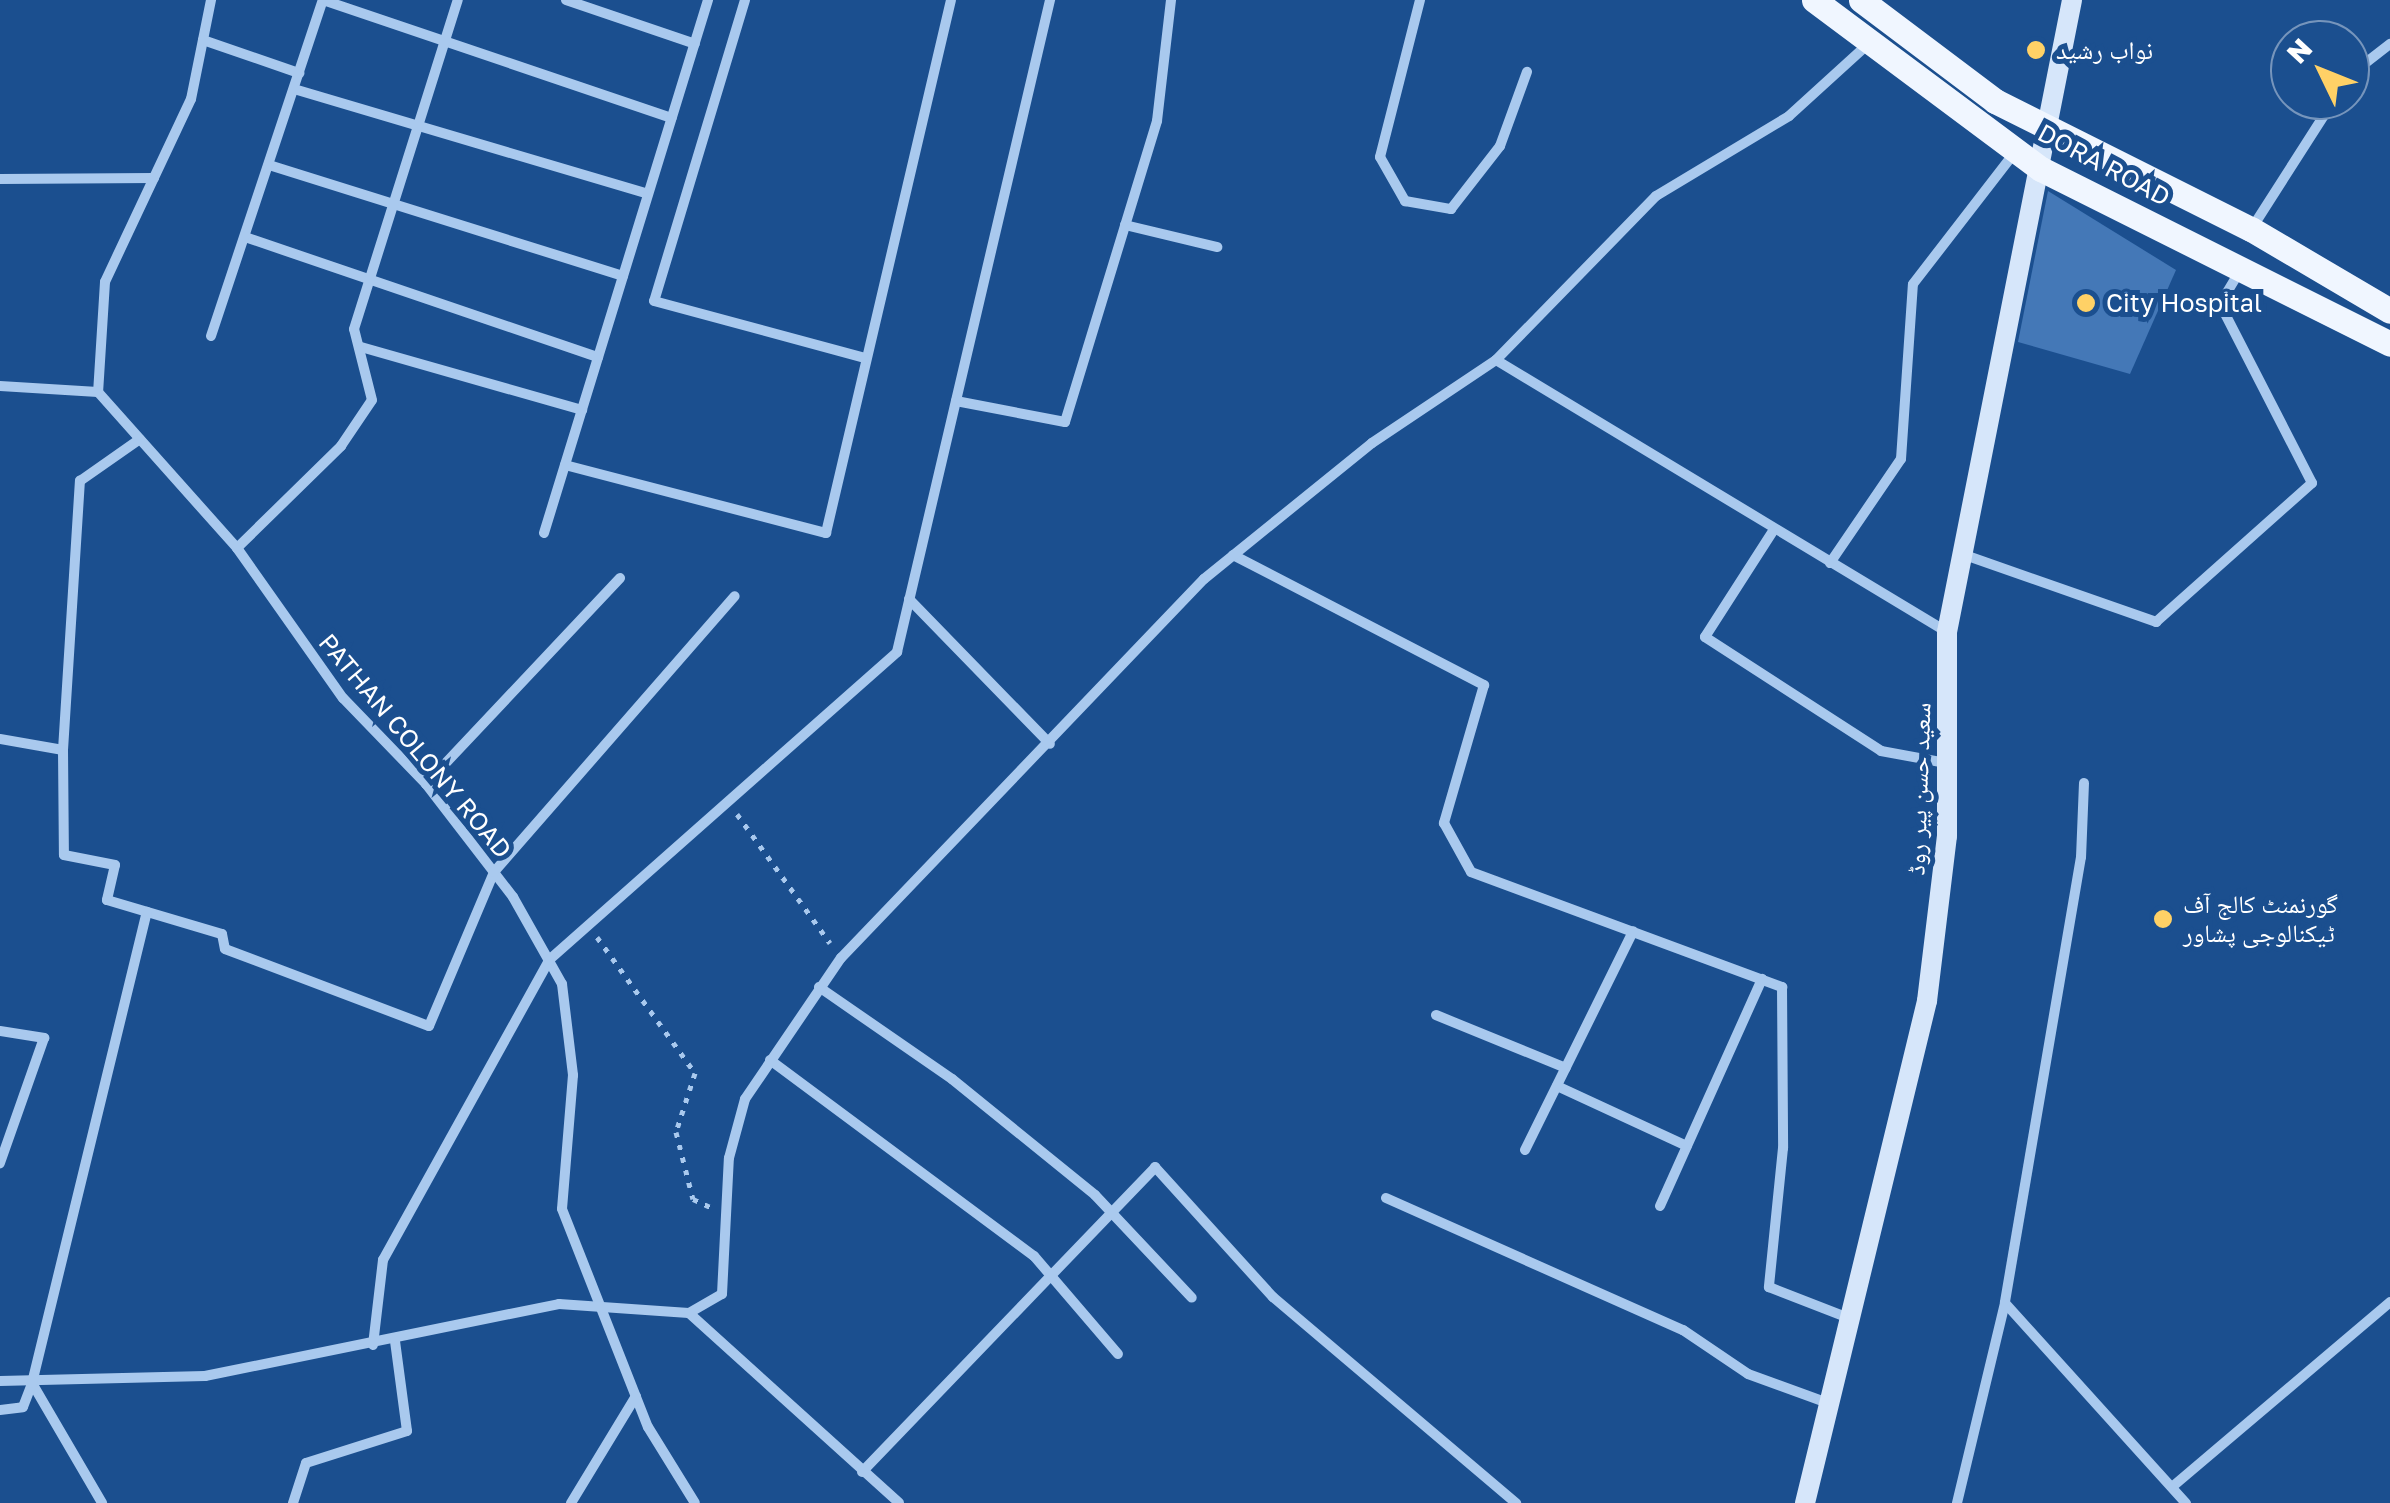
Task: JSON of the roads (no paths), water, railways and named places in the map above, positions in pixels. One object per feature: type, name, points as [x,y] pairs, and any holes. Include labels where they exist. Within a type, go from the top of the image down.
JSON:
[{"type":"main road","name":"DORA ROAD","points":[[1814,0],[1866,46],[2041,169],[2390,344]]},
{"type":"main road","points":[[1861,0],[2051,132],[2251,228],[2390,311]]},
{"type":"main road","points":[[2234,265],[2251,228]]},
{"type":"street","points":[[0,386],[98,392],[106,282],[191,99],[211,0]]},
{"type":"street","points":[[211,336],[324,0],[672,118]]},
{"type":"street","points":[[237,548],[341,446],[372,400],[354,330],[458,0]]},
{"type":"street","points":[[566,0],[695,44]]},
{"type":"street","points":[[544,533],[708,0]]},
{"type":"street","points":[[745,0],[654,301],[865,358]]},
{"type":"street","points":[[566,464],[826,532],[950,0]]},
{"type":"street","points":[[374,1346],[382,1260],[548,960],[896,652],[1050,0]]},
{"type":"street","points":[[956,401],[1065,422],[1157,121],[1172,0]]},
{"type":"street","points":[[1420,0],[1380,157],[1405,201],[1451,209],[1500,146],[1527,72]]},
{"type":"street","name":"سعید حسن پیر روڈ","points":[[1805,1503],[1825,1402],[1927,1000],[1947,763],[1947,632],[1960,554],[2051,132],[2072,0]]},
{"type":"street","points":[[203,40],[300,73]]},
{"type":"street","points":[[0,1381],[205,1376],[395,1342],[559,1304],[689,1313],[722,1294],[731,1217],[729,1158],[745,1099],[841,958],[1233,555],[1372,443],[1496,360],[1656,196],[1789,116],[1866,46]]},
{"type":"street","points":[[294,88],[648,194]]},
{"type":"street","points":[[2251,228],[2321,120]]},
{"type":"street","points":[[1830,563],[1901,458],[1913,284],[2014,152]]},
{"type":"street","points":[[269,165],[624,276]]},
{"type":"street","points":[[0,179],[154,178]]},
{"type":"street","points":[[1125,225],[1217,247]]},
{"type":"street","points":[[245,237],[598,357]]},
{"type":"street","points":[[1960,554],[2156,622],[2312,483],[2220,304],[2234,265]]},
{"type":"street","points":[[361,347],[582,410]]},
{"type":"street","points":[[1496,360],[1773,531],[1947,632]]},
{"type":"street","name":"PATHAN COLONY ROAD","points":[[98,392],[237,548],[344,698],[426,784],[494,872],[562,984],[573,1075],[562,1209],[636,1396],[695,1503]]},
{"type":"street","points":[[140,439],[80,481],[63,750],[64,855],[115,865],[107,900],[222,934],[225,950],[429,1026],[494,872],[735,596]]},
{"type":"street","points":[[1773,531],[1705,637],[1881,751],[1947,763]]},
{"type":"street","points":[[1233,555],[1484,684],[1444,824],[1471,872],[1782,987],[1783,1148],[1769,1287],[1846,1317]]},
{"type":"street","points":[[426,784],[620,578]]},
{"type":"street","points":[[909,600],[1050,744]]},
{"type":"street","points":[[0,739],[63,750]]},
{"type":"street","points":[[1956,1503],[2006,1302],[2081,858],[2084,782]]},
{"type":"street","points":[[0,1410],[23,1407],[32,1383],[147,912]]},
{"type":"street","points":[[1525,1150],[1633,931]]},
{"type":"street","points":[[1660,1206],[1762,979]]},
{"type":"street","points":[[819,987],[952,1079],[1110,1212],[1192,1298]]},
{"type":"street","points":[[1436,1015],[1566,1068]]},
{"type":"street","points":[[0,1032],[44,1038],[0,1164]]},
{"type":"street","points":[[770,1060],[922,1164],[1049,1273],[1118,1354]]},
{"type":"street","points":[[1557,1086],[1687,1146]]},
{"type":"street","points":[[862,1472],[1049,1273],[1155,1167],[1273,1297],[1516,1503]]},
{"type":"street","points":[[1386,1198],[1684,1330],[1748,1374],[1825,1402]]},
{"type":"street","points":[[2006,1302],[2186,1503]]},
{"type":"street","points":[[2172,1487],[2390,1302]]},
{"type":"street","points":[[689,1313],[899,1503]]},
{"type":"street","points":[[293,1503],[306,1463],[407,1432],[395,1342]]},
{"type":"street","points":[[32,1383],[102,1503]]},
{"type":"street","points":[[571,1503],[636,1396]]},
{"type":"place","name":"نواب رشید","points":[[2036,50]]},
{"type":"place","name":"City Hospital","points":[[2086,303]]},
{"type":"place","name":"گورنمنٹ کالج آف ٹیکنالوجی پشاور","points":[[2163,919]]}]
